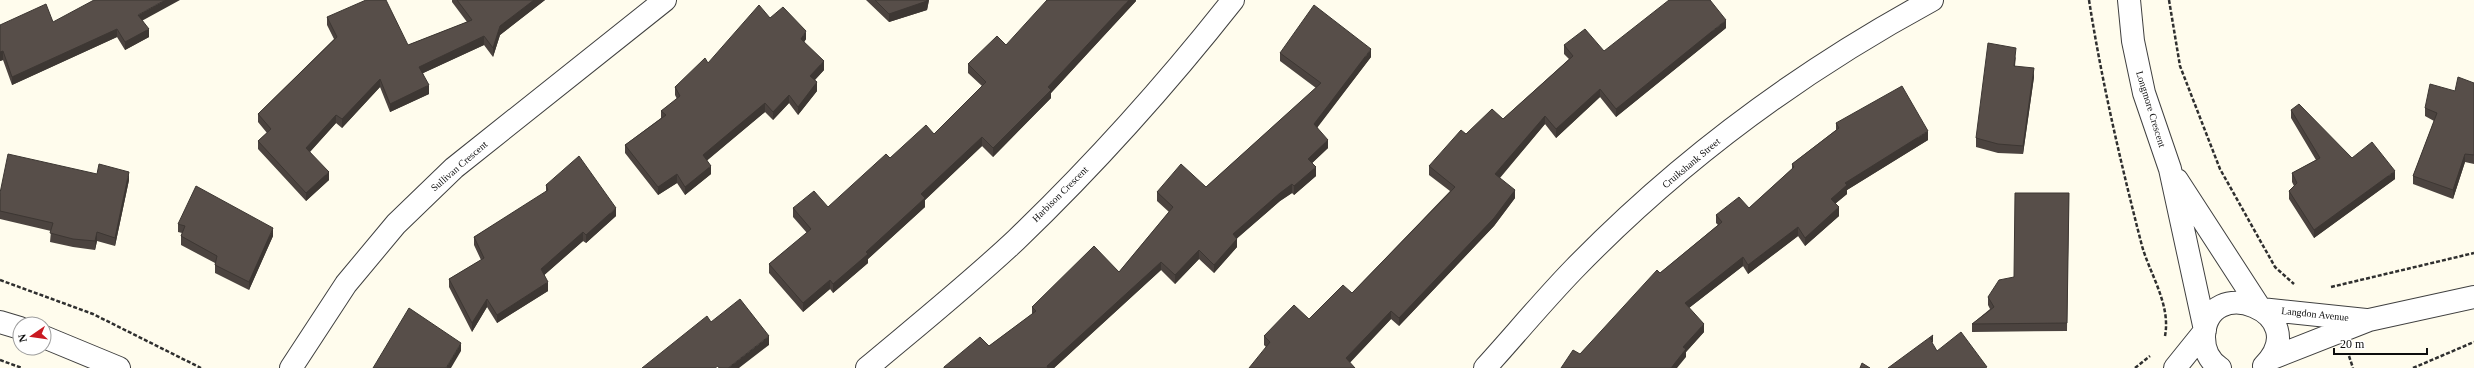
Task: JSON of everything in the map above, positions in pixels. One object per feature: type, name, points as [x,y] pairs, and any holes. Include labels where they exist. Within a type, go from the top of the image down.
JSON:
[{"type":"street","name":"Sullivan Crescent","points":[[291,368],[346,284],[396,224],[454,168],[665,0]]},
{"type":"street","name":"Harbison Crescent","points":[[867,368],[957,294],[1016,239],[1128,126],[1181,66],[1233,0]]},
{"type":"street","name":"Cruikshank Street","points":[[1485,368],[1574,269],[1674,176],[1720,139],[1827,61],[1884,26],[1932,0]]},
{"type":"street","name":"Longmore Crescent","points":[[2129,0],[2132,41],[2144,92],[2170,169],[2205,331]]},
{"type":"street","name":"Longmore Crescent","points":[[2170,169],[2261,308]]},
{"type":"street","name":"Langdon Avenue","points":[[2266,363],[2369,320],[2474,297]]},
{"type":"street","name":"Langdon Avenue","points":[[2175,368],[2205,331],[2209,319],[2216,311],[2227,304],[2238,302],[2250,303],[2261,308],[2369,320]]},
{"type":"street","name":"Langdon Avenue","points":[[2261,308],[2269,316],[2276,332],[2275,348],[2266,363]]},
{"type":"street","points":[[0,322],[12,326]]},
{"type":"street","points":[[2205,331],[2204,344],[2208,356],[2220,368]]},
{"type":"street","points":[[52,340],[120,368]]},
{"type":"path","points":[[2089,0],[2111,124],[2144,251],[2163,303],[2166,335],[2162,340]]},
{"type":"path","points":[[2169,0],[2180,66],[2220,169],[2275,267],[2299,289]]},
{"type":"path","points":[[2327,287],[2474,253]]},
{"type":"path","points":[[0,280],[93,314],[201,368]]},
{"type":"path","points":[[2413,368],[2474,342]]},
{"type":"path","points":[[2137,368],[2154,351]]},
{"type":"path","points":[[0,360],[22,368]]},
{"type":"building","points":[[94,0],[165,0],[138,15],[149,29],[125,42],[117,29],[12,77],[3,51],[0,52],[0,25],[46,4],[53,22]]},
{"type":"building","points":[[366,0],[386,0],[408,45],[472,20],[457,0],[534,0],[500,26],[493,48],[484,36],[419,67],[429,85],[390,104],[380,79],[342,119],[336,115],[306,148],[329,172],[306,193],[258,141],[271,129],[258,114],[337,37],[327,17]]},
{"type":"building","points":[[875,0],[927,0],[927,1],[889,14]]},
{"type":"building","points":[[1047,0],[1129,0],[1048,87],[1051,90],[993,148],[982,137],[921,194],[925,198],[866,252],[868,254],[833,284],[830,280],[803,303],[769,264],[811,229],[793,208],[814,191],[828,207],[886,154],[890,158],[926,125],[934,134],[986,82],[968,64],[997,36],[1006,45]]},
{"type":"building","points":[[1669,0],[1710,0],[1726,20],[1616,109],[1600,89],[1556,129],[1545,116],[1495,174],[1515,190],[1494,218],[1399,318],[1391,311],[1346,358],[1355,368],[1249,368],[1270,342],[1264,336],[1294,305],[1309,319],[1343,285],[1352,293],[1455,187],[1429,166],[1461,130],[1466,134],[1492,109],[1503,119],[1573,56],[1564,45],[1585,29],[1604,51]]},
{"type":"building","points":[[759,5],[770,18],[783,7],[806,31],[801,39],[824,61],[810,76],[817,82],[798,107],[789,95],[773,112],[765,103],[703,155],[711,166],[685,187],[677,174],[658,187],[625,145],[666,115],[661,111],[680,96],[675,87],[705,58],[708,63]]},
{"type":"building","points":[[1314,5],[1371,49],[1314,124],[1328,140],[1308,159],[1316,167],[1294,186],[1292,184],[1280,193],[1233,234],[1237,239],[1214,265],[1199,250],[1175,275],[1161,262],[1047,366],[1048,368],[944,368],[980,337],[989,346],[1036,311],[1032,307],[1094,246],[1119,272],[1173,207],[1157,192],[1181,164],[1206,187],[1321,83],[1280,53]]},
{"type":"building","points":[[1988,43],[2016,48],[2014,66],[2034,68],[2023,146],[1998,144],[1976,138]]},
{"type":"building","points":[[2458,77],[2474,83],[2474,155],[2465,154],[2453,190],[2413,176],[2437,113],[2425,108],[2430,84],[2455,91]]},
{"type":"building","points":[[1902,86],[1928,131],[1845,183],[1847,185],[1831,199],[1839,207],[1805,238],[1798,227],[1748,265],[1743,257],[1685,303],[1704,324],[1683,347],[1686,349],[1671,368],[1561,368],[1573,350],[1580,354],[1657,270],[1660,273],[1722,222],[1716,215],[1739,197],[1749,208],[1794,167],[1792,164],[1839,128],[1836,123]]},
{"type":"building","points":[[2299,104],[2352,158],[2372,142],[2395,171],[2314,230],[2289,191],[2297,183],[2292,173],[2320,158],[2291,110]]},
{"type":"building","points":[[8,154],[97,174],[99,164],[129,172],[115,238],[97,232],[95,241],[73,239],[50,233],[53,223],[0,211],[0,193]]},
{"type":"building","points":[[579,156],[616,208],[586,235],[583,232],[541,269],[548,282],[497,315],[487,299],[472,323],[449,279],[484,258],[474,237],[548,190],[546,185]]},
{"type":"building","points":[[196,186],[273,228],[249,282],[215,265],[217,256],[181,236],[185,226],[178,224]]},
{"type":"building","points":[[2015,193],[2069,193],[2067,323],[1972,324],[1994,307],[1988,297],[1999,280],[2014,277]]},
{"type":"building","points":[[740,299],[769,336],[728,368],[719,368],[718,366],[715,368],[642,368],[707,316],[711,322]]},
{"type":"building","points":[[409,308],[461,343],[446,368],[373,368]]},
{"type":"building","points":[[1961,332],[1987,367],[1888,368],[1933,335],[1930,339],[1937,351]]},
{"type":"building","points":[[1862,363],[1870,368],[1860,368]]}]
